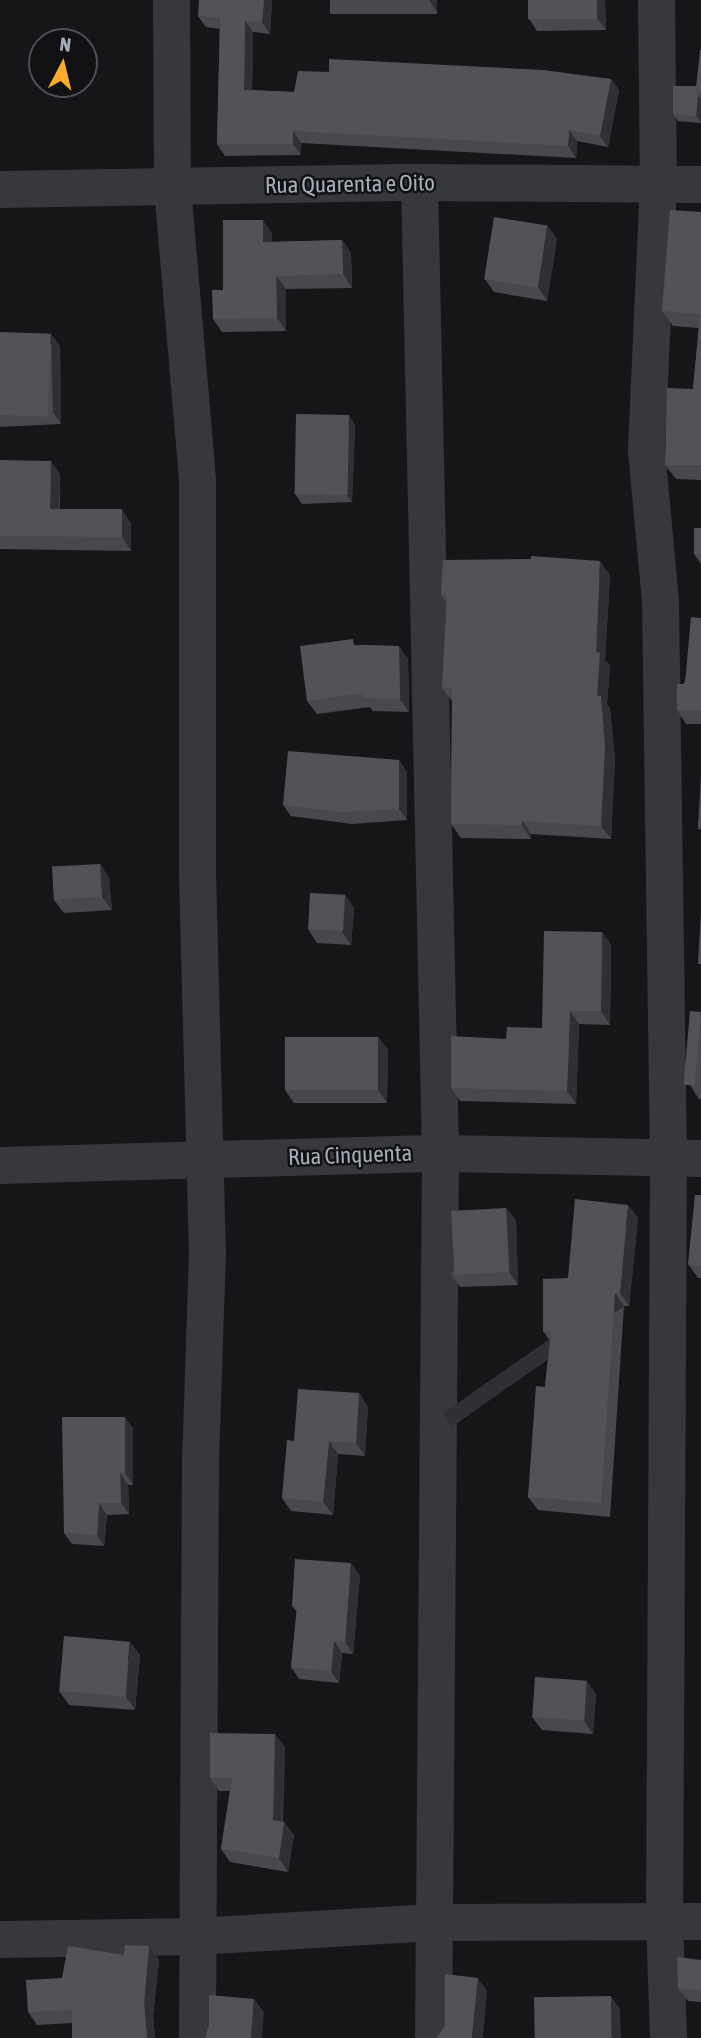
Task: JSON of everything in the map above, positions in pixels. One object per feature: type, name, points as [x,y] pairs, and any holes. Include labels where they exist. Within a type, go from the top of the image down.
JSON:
[{"type":"street","points":[[171,0],[172,187],[197,481],[203,1159],[207,1251],[200,1457],[197,2038]]},
{"type":"street","points":[[656,0],[658,183],[646,450],[660,601],[685,1158],[664,1921],[668,2038]]},
{"type":"street","points":[[418,182],[440,1153],[433,2038]]},
{"type":"street","name":"Rua Quarenta e Oito","points":[[0,188],[418,182],[701,184]]},
{"type":"street","name":"Rua Cinquenta","points":[[0,1165],[440,1153],[685,1158]]},
{"type":"street","points":[[0,1939],[197,1936],[432,1922],[701,1921]]},
{"type":"building","points":[[199,0],[264,0],[262,22],[245,21],[244,90],[294,92],[298,71],[329,72],[329,59],[543,70],[611,79],[600,136],[569,130],[568,146],[293,131],[293,144],[217,144],[220,18],[198,16]]},
{"type":"building","points":[[528,0],[597,0],[597,19],[528,19]]},
{"type":"building","points":[[701,50],[701,92],[696,91]]},
{"type":"building","points":[[673,86],[696,86],[696,116],[673,114]]},
{"type":"building","points":[[670,210],[701,212],[701,465],[665,465],[667,388],[693,389],[700,314],[662,311]]},
{"type":"building","points":[[494,217],[547,225],[537,288],[484,279]]},
{"type":"building","points":[[223,220],[263,220],[263,242],[342,240],[343,274],[276,276],[277,318],[213,319],[212,290],[223,290]]},
{"type":"building","points":[[0,332],[51,334],[48,417],[0,415]]},
{"type":"building","points":[[296,414],[349,415],[348,495],[295,494]]},
{"type":"building","points":[[0,460],[51,461],[50,509],[122,509],[122,537],[0,536]]},
{"type":"building","points":[[694,528],[701,528],[701,554],[694,554]]},
{"type":"building","points":[[531,556],[600,561],[596,652],[600,653],[597,696],[601,696],[605,747],[601,826],[522,821],[522,825],[451,824],[452,689],[442,688],[447,595],[441,595],[443,560],[531,559]]},
{"type":"building","points":[[691,617],[701,618],[701,710],[677,710],[677,684],[685,684]]},
{"type":"building","points":[[353,639],[354,645],[399,646],[400,699],[364,698],[364,693],[307,701],[300,646]]},
{"type":"building","points":[[288,751],[399,760],[399,809],[344,812],[283,805]]},
{"type":"building","points":[[701,775],[701,829],[698,829]]},
{"type":"building","points":[[100,864],[102,897],[54,899],[52,867]]},
{"type":"building","points":[[310,893],[345,895],[343,931],[308,929]]},
{"type":"building","points":[[701,912],[701,964],[698,964]]},
{"type":"building","points":[[544,931],[602,932],[601,1011],[570,1011],[567,1091],[451,1088],[451,1036],[506,1039],[507,1027],[542,1028]]},
{"type":"building","points":[[690,1011],[701,1012],[695,1086],[684,1085]]},
{"type":"building","points":[[285,1037],[378,1037],[378,1090],[285,1090]]},
{"type":"building","points":[[695,1195],[701,1195],[701,1266],[688,1264]]},
{"type":"building","points":[[575,1199],[628,1205],[620,1293],[615,1293],[601,1503],[528,1497],[536,1386],[545,1387],[551,1331],[543,1331],[543,1279],[568,1278]]},
{"type":"building","points":[[506,1208],[509,1272],[454,1275],[451,1211]]},
{"type":"building","points":[[298,1389],[359,1393],[356,1443],[329,1441],[323,1502],[282,1498],[287,1440],[294,1441]]},
{"type":"building","points":[[62,1417],[125,1417],[125,1473],[120,1473],[121,1503],[99,1503],[97,1535],[64,1533]]},
{"type":"building","points":[[295,1559],[351,1563],[345,1642],[334,1641],[331,1671],[291,1667],[297,1606],[292,1606]]},
{"type":"building","points":[[64,1636],[130,1642],[125,1697],[59,1691]]},
{"type":"building","points":[[535,1677],[587,1681],[584,1721],[532,1717]]},
{"type":"building","points":[[210,1733],[275,1734],[273,1820],[284,1822],[279,1858],[221,1849],[232,1778],[210,1778]]},
{"type":"building","points":[[125,1945],[149,1946],[144,2003],[147,2038],[72,2038],[72,2010],[28,2012],[26,1980],[62,1978],[68,1946],[124,1955]]},
{"type":"building","points":[[677,1957],[701,1960],[701,1990],[678,1988]]},
{"type":"building","points":[[445,1974],[478,1978],[472,2038],[436,2038],[445,2026]]},
{"type":"building","points":[[209,1995],[254,1999],[251,2038],[205,2038],[209,2025]]},
{"type":"building","points":[[611,1996],[612,2038],[535,2038],[534,1997]]}]
